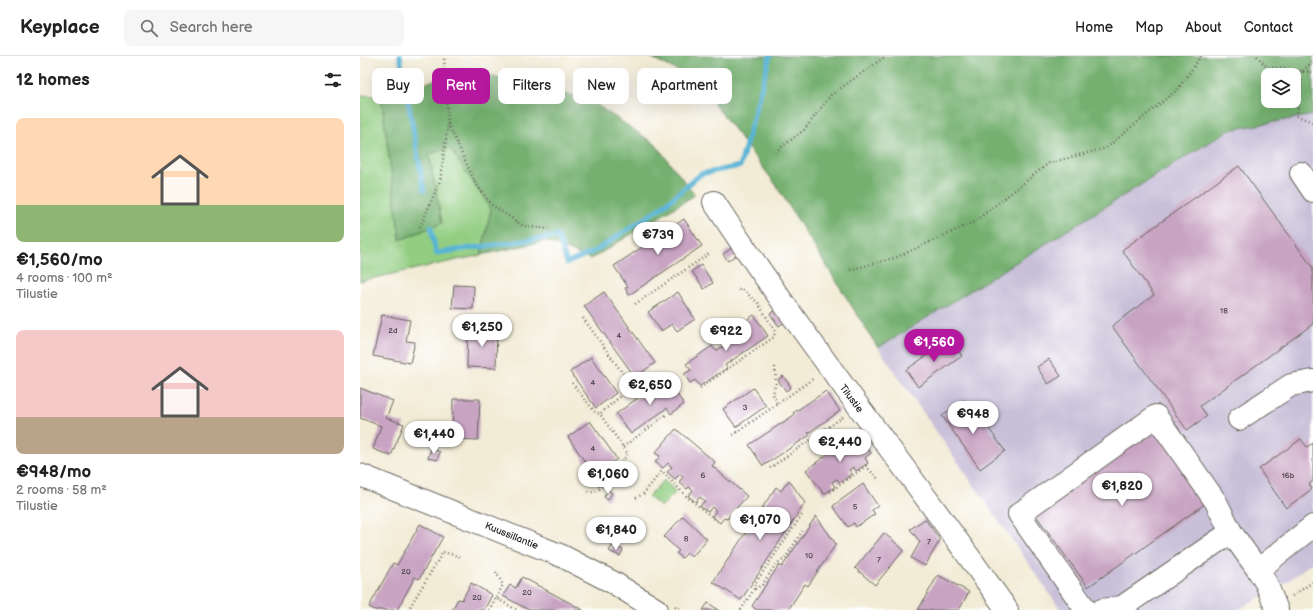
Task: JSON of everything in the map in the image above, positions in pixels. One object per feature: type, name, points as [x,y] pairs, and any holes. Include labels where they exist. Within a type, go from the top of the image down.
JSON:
[{"type":"street","points":[[1301,173],[1313,191]]},
{"type":"street","name":"Tilustie","points":[[714,202],[776,292],[1007,610]]},
{"type":"street","points":[[1239,419],[1291,385],[1313,381]]},
{"type":"street","points":[[1086,610],[1019,514],[1156,416],[1216,502],[1231,532],[1266,583],[1277,610]]},
{"type":"street","name":"Kuussillantie","points":[[360,475],[555,552],[614,583],[657,610]]},
{"type":"street","points":[[1258,570],[1313,526]]},
{"type":"street","points":[[1102,610],[1122,607],[1231,532]]},
{"type":"path","points":[[420,227],[440,181],[448,124],[444,56]]},
{"type":"path","points":[[775,152],[804,130],[831,95],[886,56]]},
{"type":"path","points":[[850,270],[897,257],[974,222],[1049,163],[1106,148],[1178,90],[1201,56]]},
{"type":"path","points":[[1258,56],[1267,67],[1313,72]]},
{"type":"path","points":[[1313,61],[1303,71],[1297,116],[1313,122]]},
{"type":"path","points":[[448,124],[476,184],[492,205],[523,226],[549,229]]},
{"type":"path","points":[[635,304],[710,253]]},
{"type":"path","points":[[700,388],[774,337],[775,331],[758,303],[743,290],[737,290]]},
{"type":"path","points":[[582,318],[632,386],[600,414]]},
{"type":"path","points":[[775,367],[776,382],[773,394],[777,404]]},
{"type":"path","points":[[733,435],[816,377]]},
{"type":"path","points":[[572,383],[595,412],[600,414],[628,454],[601,488],[596,492],[587,492]]},
{"type":"path","points":[[770,468],[858,406]]},
{"type":"path","points":[[623,447],[666,415]]},
{"type":"path","points":[[830,492],[866,466],[880,480]]},
{"type":"path","points":[[584,467],[601,488]]},
{"type":"path","points":[[636,498],[643,494],[662,471],[687,497],[717,521]]},
{"type":"path","points":[[741,610],[754,589],[756,582],[802,515]]},
{"type":"path","points":[[754,589],[762,585],[776,564],[784,559],[802,530]]},
{"type":"path","points":[[408,610],[443,552],[461,557]]},
{"type":"path","points":[[489,610],[503,585],[496,572]]},
{"type":"path","points":[[496,598],[517,610]]},
{"type":"shaded area","points":[[1313,115],[1313,562],[1284,584],[1237,610],[1061,610],[878,348],[1229,130]]},
{"type":"green space","points":[[648,56],[1313,56],[1313,115],[1229,130],[878,348],[774,182],[714,104],[732,104],[732,68],[672,68]]},
{"type":"green space","points":[[490,77],[498,78],[498,104],[565,104],[565,94],[573,96],[573,104],[595,104],[655,144],[695,195],[591,259],[546,241],[481,255],[491,209],[450,148],[429,154],[442,223],[400,240],[382,104],[424,104],[424,83],[432,81],[432,104],[490,104]]},
{"type":"green space","points":[[360,95],[372,96],[372,104],[382,104],[400,240],[442,223],[429,154],[450,148],[491,209],[481,255],[360,281]]},
{"type":"green space","points":[[664,480],[676,492],[661,507],[648,496]]},
{"type":"building","points":[[1239,166],[1313,268],[1313,324],[1200,406],[1207,416],[1187,430],[1112,326],[1154,295],[1122,250]]},
{"type":"building","points":[[684,219],[702,246],[629,295],[625,288],[628,287],[614,266]]},
{"type":"building","points":[[732,248],[737,254],[728,261],[723,254]]},
{"type":"building","points":[[701,265],[713,283],[704,289],[692,271]]},
{"type":"building","points":[[454,285],[474,286],[473,309],[452,308]]},
{"type":"building","points":[[604,292],[655,363],[635,377],[584,306]]},
{"type":"building","points":[[678,292],[695,319],[677,331],[672,324],[661,331],[648,312]]},
{"type":"building","points":[[777,309],[786,321],[779,326],[770,314]]},
{"type":"building","points":[[382,315],[410,320],[406,341],[415,342],[410,363],[373,356]]},
{"type":"building","points":[[754,315],[768,336],[725,365],[727,368],[700,386],[695,380],[690,383],[684,374],[691,370],[686,364],[712,346],[716,351],[731,341],[726,334]]},
{"type":"building","points":[[468,328],[497,329],[496,368],[467,367]]},
{"type":"building","points":[[950,339],[962,356],[918,387],[906,370]]},
{"type":"building","points":[[591,357],[616,393],[596,408],[570,372]]},
{"type":"building","points":[[1049,359],[1061,376],[1048,384],[1037,367]]},
{"type":"building","points":[[783,376],[791,387],[786,391],[778,380]]},
{"type":"building","points":[[665,378],[684,404],[671,414],[667,408],[631,434],[616,414]]},
{"type":"building","points":[[360,388],[393,401],[386,418],[404,424],[391,456],[373,449],[381,426],[360,418]]},
{"type":"building","points":[[753,388],[766,406],[736,427],[723,409]]},
{"type":"building","points":[[826,391],[840,411],[808,433],[810,435],[763,466],[749,445],[794,415],[793,413]]},
{"type":"building","points":[[453,399],[480,399],[478,440],[452,439]]},
{"type":"building","points":[[964,400],[979,422],[982,419],[1005,451],[980,469],[942,416]]},
{"type":"building","points":[[590,421],[617,459],[594,475],[568,437]]},
{"type":"building","points":[[1156,427],[1209,501],[1088,587],[1035,514]]},
{"type":"building","points":[[676,429],[715,462],[712,466],[747,496],[727,519],[724,518],[720,523],[712,516],[716,511],[712,507],[708,512],[700,506],[705,501],[700,497],[696,502],[688,496],[693,490],[689,487],[687,489],[679,482],[683,477],[680,474],[675,479],[667,472],[672,467],[668,463],[663,468],[655,462],[660,456],[655,453]]},
{"type":"building","points":[[857,433],[871,453],[865,458],[868,463],[856,471],[853,467],[849,470],[852,474],[840,483],[837,479],[832,482],[835,487],[824,494],[806,470]]},
{"type":"building","points":[[1301,439],[1307,447],[1313,443],[1313,481],[1309,484],[1312,489],[1286,508],[1259,469]]},
{"type":"building","points":[[431,449],[440,452],[437,460],[428,458]]},
{"type":"building","points":[[789,480],[805,503],[741,600],[713,582],[776,487],[781,491]]},
{"type":"building","points":[[863,484],[878,506],[872,510],[875,514],[856,527],[854,523],[848,527],[833,506]]},
{"type":"building","points":[[608,490],[612,493],[608,500],[604,497]]},
{"type":"building","points":[[683,516],[707,539],[692,557],[687,553],[682,558],[676,553],[679,551],[664,537]]},
{"type":"building","points":[[816,516],[836,544],[808,586],[805,584],[788,610],[757,610],[752,606],[779,565],[782,567]]},
{"type":"building","points":[[925,519],[940,540],[925,566],[911,558],[920,542],[910,529]]},
{"type":"building","points":[[420,524],[443,537],[419,579],[415,577],[397,610],[375,610],[369,607],[393,563],[397,565]]},
{"type":"building","points":[[884,533],[904,550],[875,585],[855,568]]},
{"type":"building","points":[[613,545],[623,550],[620,556],[609,551]]},
{"type":"building","points":[[938,575],[969,592],[959,610],[918,610]]},
{"type":"building","points":[[522,577],[583,610],[529,610],[503,596],[510,585],[516,588]]},
{"type":"building","points":[[471,583],[492,595],[484,610],[452,610],[458,599],[462,600]]},
{"type":"building","points":[[708,603],[719,610],[703,610]]},
{"type":"waterway","points":[[400,56],[424,190]]},
{"type":"waterway","points":[[431,227],[436,253],[558,236],[567,263],[595,251],[662,207],[701,174],[740,166],[770,56]]}]
